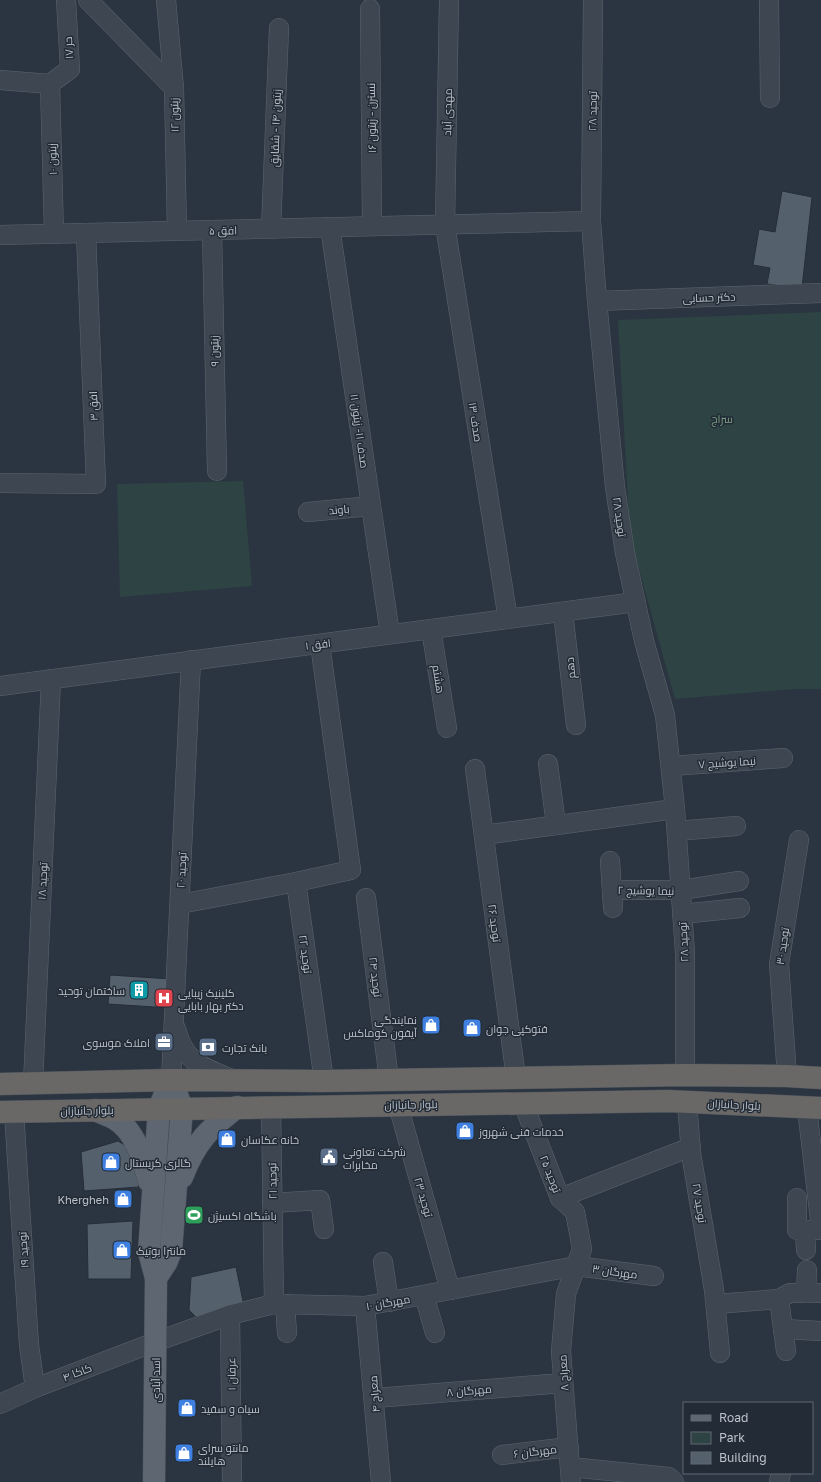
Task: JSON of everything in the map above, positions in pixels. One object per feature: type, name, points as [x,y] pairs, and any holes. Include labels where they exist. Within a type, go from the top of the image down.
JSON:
[{"type":"highway","points":[[0,1084],[171,1080],[324,1081],[685,1075],[787,1076],[821,1078]]},
{"type":"highway","name":"بلوار جانبازان","points":[[7,1112],[159,1108],[686,1102],[814,1108]]},
{"type":"main road","points":[[156,1278],[166,1263],[171,1251],[182,1108],[171,1080]]},
{"type":"main road","name":"اسد آبادی","points":[[154,1482],[156,1278],[149,1252],[159,1108],[171,1080]]},
{"type":"main road","points":[[175,1196],[189,1158],[198,1143],[212,1128],[237,1107]]},
{"type":"main road","points":[[95,1110],[116,1120],[130,1133],[141,1155],[153,1195]]},
{"type":"street","name":"حر ۱۷","points":[[50,84],[70,69],[66,0]]},
{"type":"street","points":[[88,0],[174,88]]},
{"type":"street","name":"زیتون ۱۲","points":[[166,0],[174,88],[177,231]]},
{"type":"street","name":"مهدی آباد","points":[[445,225],[448,0]]},
{"type":"street","name":"توحید ۲۸","points":[[593,0],[591,221],[597,301],[615,487],[625,553],[644,641],[665,715],[671,766],[685,953],[685,1075]]},
{"type":"street","points":[[769,0],[770,98]]},
{"type":"street","name":"نسترن - زیتون ۱۶","points":[[370,9],[372,226]]},
{"type":"street","name":"زیتون ۱۴ - شقایق","points":[[271,229],[279,28]]},
{"type":"street","points":[[0,80],[50,84]]},
{"type":"street","name":"زیتون ۱۰","points":[[50,84],[54,234]]},
{"type":"street","points":[[445,225],[591,221]]},
{"type":"street","name":"افق ۵","points":[[0,235],[445,225]]},
{"type":"street","name":"صدف ۱۳","points":[[445,225],[508,619]]},
{"type":"street","name":"صدف ۱۱- زیتون ۱۱","points":[[330,227],[390,634]]},
{"type":"street","name":"زیتون ۹","points":[[212,230],[216,472]]},
{"type":"street","name":"افق ۳","points":[[0,483],[96,484],[86,233]]},
{"type":"street","name":"دکتر حسابی","points":[[597,301],[821,292]]},
{"type":"street","name":"باوند","points":[[308,512],[371,506]]},
{"type":"street","name":"افق ۱","points":[[0,686],[636,602]]},
{"type":"street","name":"دهم","points":[[563,612],[576,724]]},
{"type":"street","name":"هشتم","points":[[431,629],[447,728]]},
{"type":"street","points":[[180,904],[351,870],[320,644]]},
{"type":"street","name":"توحید ۲۰","points":[[171,1080],[191,660]]},
{"type":"street","name":"توحید ۱۸","points":[[33,1084],[51,679]]},
{"type":"street","name":"نیما یوشیج ۷","points":[[671,766],[783,758]]},
{"type":"street","points":[[548,764],[556,824]]},
{"type":"street","name":"توحید ۲۶","points":[[475,769],[516,1078]]},
{"type":"street","points":[[484,835],[675,809]]},
{"type":"street","points":[[677,831],[736,826]]},
{"type":"street","name":"توحید ۳۰","points":[[787,1076],[778,964],[799,840]]},
{"type":"street","name":"نیما یوشیج ۲","points":[[610,861],[612,899],[739,881]]},
{"type":"street","name":"توحید ۲۲","points":[[296,882],[324,1081]]},
{"type":"street","name":"توحید ۲۴","points":[[366,898],[389,1080]]},
{"type":"street","points":[[682,914],[740,908]]},
{"type":"street","points":[[174,1020],[183,1048],[197,1064],[235,1080]]},
{"type":"street","name":"توحید ۲۷","points":[[686,1102],[691,1147],[716,1304],[720,1353]]},
{"type":"street","name":"توحید ۲۵","points":[[524,1103],[560,1198],[575,1212],[582,1249],[576,1266]]},
{"type":"street","name":"توحید ۲۳","points":[[398,1105],[450,1290]]},
{"type":"street","name":"توحید ۲۱","points":[[271,1107],[272,1203],[279,1304],[287,1334]]},
{"type":"street","points":[[806,1250],[816,1229],[814,1108]]},
{"type":"street","name":"توحید ۱۹","points":[[7,1112],[29,1345],[35,1388]]},
{"type":"street","points":[[560,1198],[691,1147]]},
{"type":"street","points":[[798,1198],[797,1230],[816,1229]]},
{"type":"street","points":[[272,1203],[320,1200],[324,1229]]},
{"type":"street","points":[[383,1262],[389,1302]]},
{"type":"street","name":"مهرگان ۱۰","points":[[155,1342],[230,1315],[279,1304],[365,1306],[576,1266]]},
{"type":"street","name":"مهرگان ۳","points":[[576,1266],[654,1276]]},
{"type":"street","name":"معراج ۸","points":[[571,1475],[561,1351],[566,1294],[576,1266]]},
{"type":"street","points":[[716,1304],[779,1299],[790,1292],[814,1293],[807,1270]]},
{"type":"street","points":[[424,1295],[434,1333]]},
{"type":"street","points":[[779,1299],[786,1351]]},
{"type":"street","name":"معراج ۴","points":[[365,1306],[375,1398],[381,1482]]},
{"type":"street","name":"عرفان ۱","points":[[230,1315],[232,1482]]},
{"type":"street","points":[[783,1329],[821,1331]]},
{"type":"street","name":"کاکا ۴","points":[[0,1404],[35,1388],[155,1342]]},
{"type":"street","name":"مهرگان ۸","points":[[375,1398],[564,1383]]},
{"type":"street","name":"مهرگان ۶","points":[[502,1455],[569,1447]]},
{"type":"street","points":[[571,1475],[669,1477],[674,1482]]},
{"type":"green space","name":"سراج","points":[[821,312],[821,689],[795,689],[675,699],[630,537],[618,320]]},
{"type":"green space","points":[[243,481],[252,586],[120,597],[117,484]]},
{"type":"building","points":[[782,191],[812,197],[802,288],[767,284],[770,268],[753,265],[759,229],[775,232]]},
{"type":"building","name":"ساختمان توحید","points":[[110,975],[171,979],[170,1008],[108,1004]]},
{"type":"building","name":"گالری کریستال","points":[[118,1141],[141,1155],[138,1169],[139,1187],[84,1191],[81,1152]]},
{"type":"building","points":[[133,1221],[131,1279],[88,1279],[87,1224]]},
{"type":"building","points":[[236,1267],[244,1306],[196,1317],[189,1310],[191,1277]]},
{"type":"place","name":"ساختمان توحید","points":[[139,990]]},
{"type":"place","name":"کلینیک زیبایی دکتر بهار بابایی","points":[[164,998]]},
{"type":"place","name":"نمایندگی آیفون کوماکس","points":[[431,1025]]},
{"type":"place","name":"فتوکپی جوان","points":[[472,1028]]},
{"type":"place","name":"املاک موسوی","points":[[164,1042]]},
{"type":"place","name":"بانک تجارت","points":[[208,1047]]},
{"type":"place","name":"خدمات فنی شهروز","points":[[465,1131]]},
{"type":"place","name":"خانه عکاسان","points":[[227,1139]]},
{"type":"place","name":"شرکت تعاونی مخابرات","points":[[329,1157]]},
{"type":"place","name":"گالری کریستال","points":[[111,1162]]},
{"type":"place","name":"Khergheh","points":[[123,1199]]},
{"type":"place","name":"باشگاه اکسیژن","points":[[194,1215]]},
{"type":"place","name":"مانترا بوتیک","points":[[122,1250]]},
{"type":"place","name":"سیاه و سفید","points":[[187,1408]]},
{"type":"place","name":"مانتو سرای هایلند","points":[[184,1453]]}]
